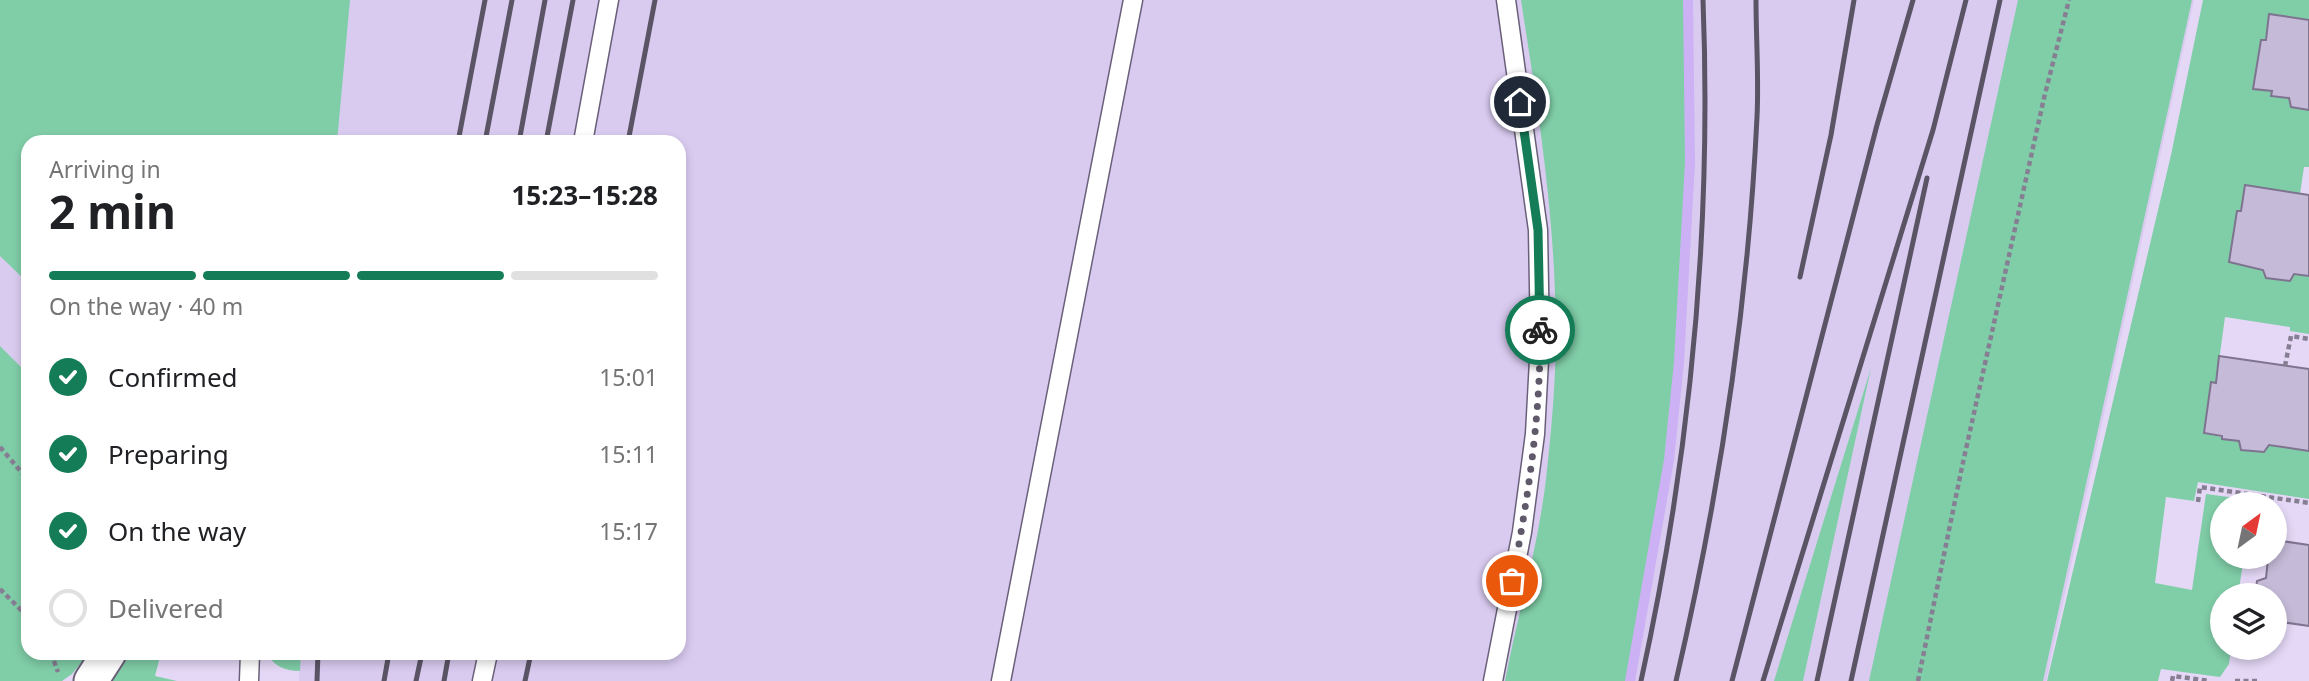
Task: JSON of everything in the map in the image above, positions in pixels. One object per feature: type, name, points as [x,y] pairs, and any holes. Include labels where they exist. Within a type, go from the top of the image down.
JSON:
[{"type":"street","points":[[90,681],[104,660]]},
{"type":"lane","points":[[584,135],[609,0]]},
{"type":"lane","points":[[1001,681],[1133,0]]},
{"type":"lane","points":[[1493,681],[1522,532],[1535,434],[1540,342],[1538,230],[1506,0]]},
{"type":"lane","points":[[248,681],[250,660]]},
{"type":"lane","points":[[482,681],[486,660]]},
{"type":"path","points":[[1918,681],[2043,98],[2069,0]]},
{"type":"path","points":[[2285,366],[2291,336],[2309,339]]},
{"type":"path","points":[[0,447],[21,472]]},
{"type":"path","points":[[2198,502],[2200,487],[2309,503]]},
{"type":"path","points":[[0,589],[21,610]]},
{"type":"path","points":[[2172,681],[2173,676],[2210,681]]},
{"type":"path","points":[[2235,681],[2257,681]]},
{"type":"shaded area","points":[[0,0],[2194,0],[2046,681],[299,681],[300,660],[686,660],[686,135],[21,135],[21,367],[0,346]]},
{"type":"green space","points":[[0,0],[350,0],[338,135],[21,135],[21,276],[0,256]]},
{"type":"green space","points":[[1521,0],[1688,0],[1690,162],[1679,362],[1669,460],[1630,681],[1505,681],[1542,505],[1551,433],[1555,363],[1556,317],[1551,220]]},
{"type":"green space","points":[[2018,0],[2192,0],[2043,681],[1869,681]]},
{"type":"green space","points":[[2203,0],[2309,0],[2309,20],[2269,14],[2266,40],[2261,40],[2253,89],[2272,91],[2271,96],[2289,98],[2291,107],[2309,110],[2309,167],[2304,167],[2300,194],[2245,186],[2241,211],[2237,211],[2229,262],[2263,270],[2267,278],[2290,281],[2294,274],[2309,276],[2309,334],[2290,331],[2290,327],[2225,317],[2216,383],[2211,382],[2204,433],[2239,441],[2242,450],[2264,452],[2269,445],[2309,451],[2309,499],[2287,496],[2287,492],[2263,492],[2198,482],[2194,501],[2166,497],[2155,583],[2192,590],[2206,494],[2210,495],[2210,569],[2242,569],[2240,583],[2210,583],[2210,660],[2230,660],[2220,677],[2161,669],[2158,681],[2047,681],[2171,155]]},
{"type":"green space","points":[[0,346],[21,367],[21,660],[83,660],[62,681],[0,681]]},
{"type":"green space","points":[[1871,368],[1803,681],[1774,681]]},
{"type":"green space","points":[[122,660],[159,660],[155,676],[177,681],[109,681]]},
{"type":"green space","points":[[301,660],[300,671],[280,667],[273,661]]},
{"type":"building","points":[[2269,14],[2309,20],[2309,110],[2291,107],[2289,98],[2271,96],[2272,91],[2253,89],[2261,40],[2266,40]]},
{"type":"building","points":[[2245,185],[2309,195],[2309,276],[2294,274],[2290,281],[2266,278],[2263,270],[2229,262],[2237,211],[2241,211]]},
{"type":"building","points":[[2219,356],[2309,369],[2309,451],[2269,445],[2264,452],[2241,450],[2239,441],[2204,433],[2211,382],[2216,383]]},
{"type":"building","points":[[2287,542],[2309,545],[2309,626],[2287,623],[2287,583],[2257,583],[2266,578],[2267,569],[2287,569]]},
{"type":"waterway","points":[[1630,681],[1669,460],[1679,362],[1690,162],[1688,0]]},
{"type":"railway","points":[[459,135],[485,0]]},
{"type":"railway","points":[[486,135],[512,0]]},
{"type":"railway","points":[[520,135],[545,0]]},
{"type":"railway","points":[[547,135],[573,0]]},
{"type":"railway","points":[[629,135],[655,0]]},
{"type":"railway","points":[[1641,681],[1673,513],[1694,343],[1704,172],[1703,0]]},
{"type":"railway","points":[[1676,681],[1706,542],[1739,330],[1757,117],[1756,0]]},
{"type":"railway","points":[[1800,277],[1831,135],[1854,0]]},
{"type":"railway","points":[[1732,681],[1877,125],[1913,0]]},
{"type":"railway","points":[[1763,681],[1933,130],[1966,0]]},
{"type":"railway","points":[[1851,681],[2000,0]]},
{"type":"railway","points":[[1817,681],[1927,178]]},
{"type":"railway","points":[[317,681],[318,660]]},
{"type":"railway","points":[[384,681],[388,660]]},
{"type":"railway","points":[[416,681],[420,660]]},
{"type":"railway","points":[[444,681],[448,660]]},
{"type":"railway","points":[[525,681],[530,660]]},
{"type":"way so far","points":[[1512,581],[1522,532],[1535,434],[1540,330]]},
{"type":"route","points":[[1520,102],[1538,230],[1540,330]]}]
